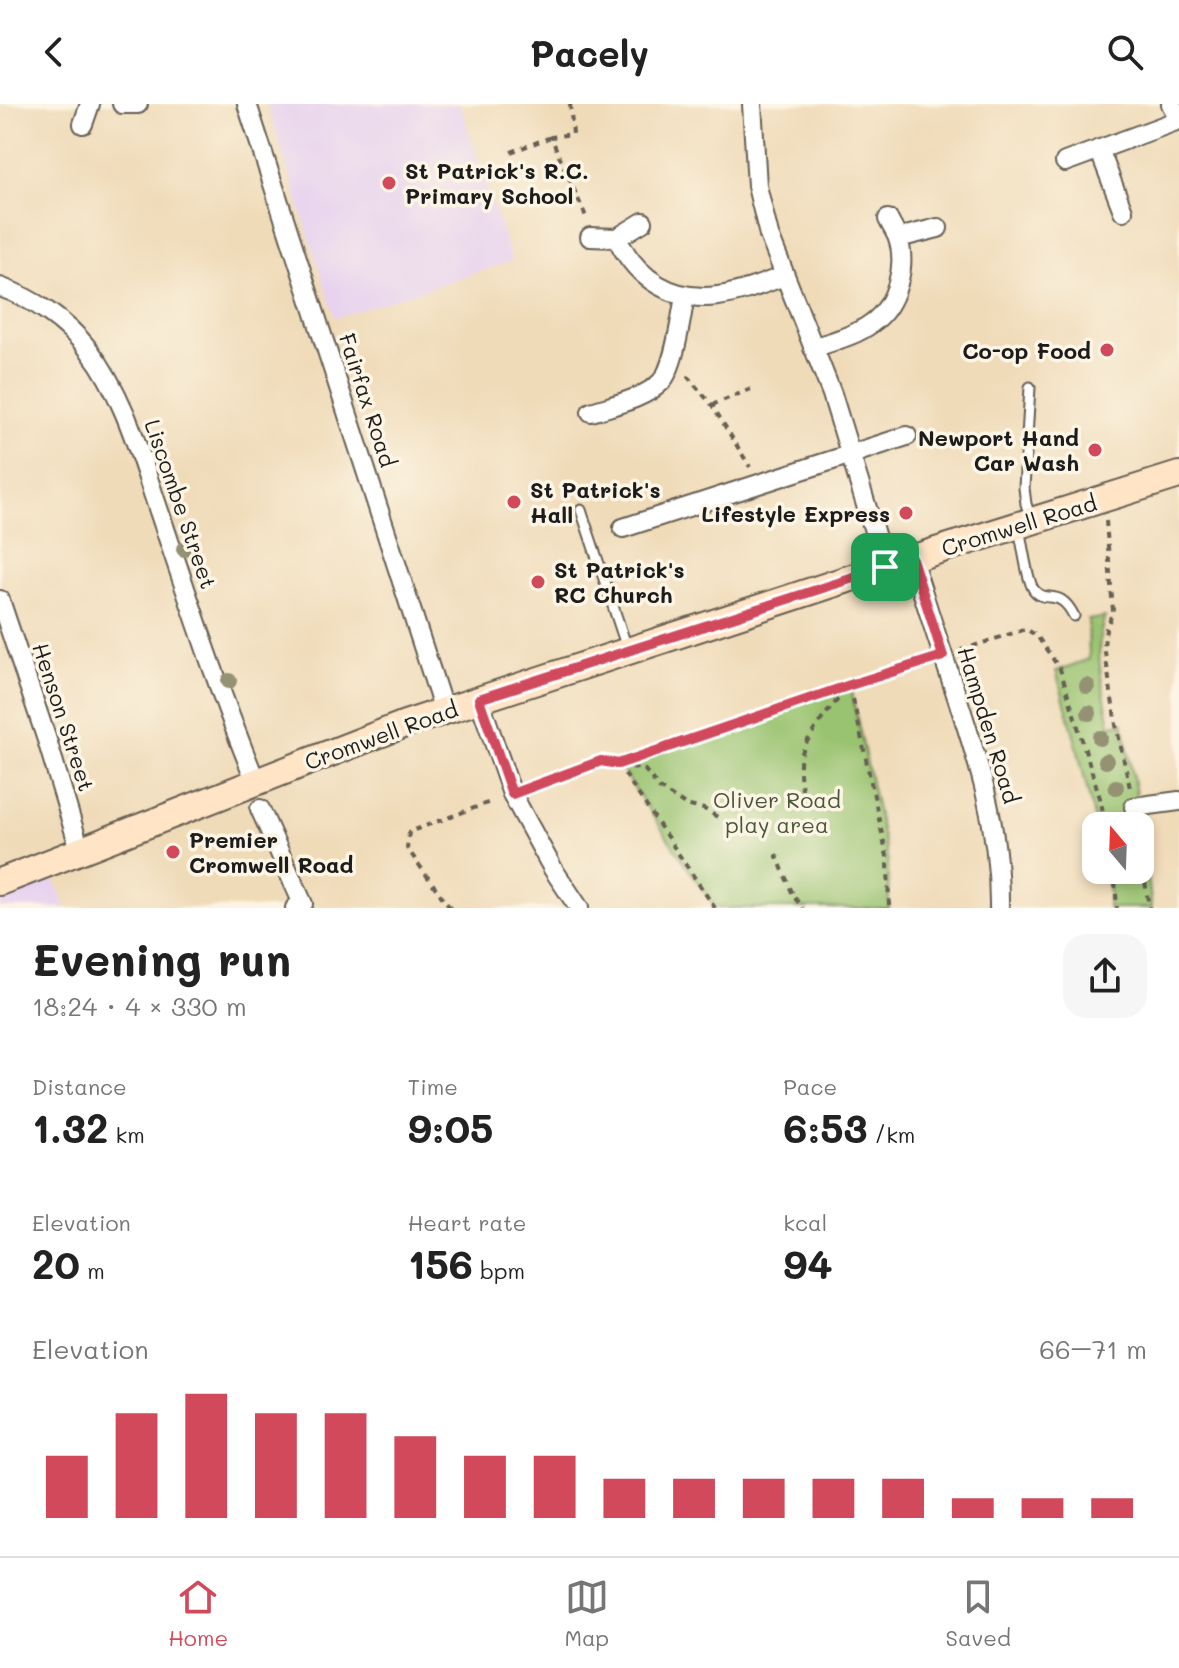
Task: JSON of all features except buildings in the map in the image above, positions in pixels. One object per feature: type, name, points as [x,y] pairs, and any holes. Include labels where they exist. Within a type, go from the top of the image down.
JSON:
[{"type":"street","points":[[83,124],[90,104]]},
{"type":"street","points":[[122,104],[138,104]]},
{"type":"street","name":"Fairfax Road","points":[[247,104],[444,711]]},
{"type":"street","points":[[752,104],[755,167],[769,235],[832,394],[885,567]]},
{"type":"street","points":[[1065,162],[1179,120],[1171,104]]},
{"type":"street","points":[[1099,149],[1123,211]]},
{"type":"street","points":[[813,348],[865,328],[883,313],[899,279],[898,238],[888,219]]},
{"type":"street","points":[[593,237],[617,238],[643,222]]},
{"type":"street","points":[[898,238],[938,228]]},
{"type":"street","points":[[617,238],[629,260],[647,278],[685,296],[727,295],[784,276]]},
{"type":"street","name":"Liscombe Street","points":[[0,287],[39,305],[73,331],[111,384],[132,433],[232,723],[256,782]]},
{"type":"street","points":[[591,412],[639,395],[655,387],[666,375],[685,296]]},
{"type":"street","points":[[623,528],[907,436]]},
{"type":"street","name":"Cromwell Road","points":[[0,882],[405,724],[885,567],[1179,475]]},
{"type":"street","name":"Hampden Road","points":[[912,559],[981,770],[997,851],[999,908]]},
{"type":"street","name":"Henson Street","points":[[0,600],[80,850]]},
{"type":"street","points":[[479,699],[512,794],[553,869],[579,908]]},
{"type":"street","points":[[1134,807],[1179,801]]},
{"type":"street","points":[[260,809],[301,907]]},
{"type":"lane","points":[[1030,387],[1024,488],[1032,588],[1040,595],[1067,602],[1074,616]]},
{"type":"lane","points":[[581,510],[628,651]]},
{"type":"lane","points":[[850,685],[943,656]]},
{"type":"path","points":[[511,152],[551,137],[573,134],[570,104]]},
{"type":"path","points":[[551,137],[593,237]]},
{"type":"path","points":[[672,360],[712,405],[751,470]]},
{"type":"path","points":[[712,405],[751,389]]},
{"type":"path","points":[[1101,499],[1107,523],[1113,611],[1104,646],[1116,725],[1134,807]]},
{"type":"path","points":[[943,656],[1026,629],[1037,636],[1060,669],[1103,812]]},
{"type":"path","points":[[618,764],[850,685]]},
{"type":"path","points":[[802,790],[799,774],[802,751],[827,711],[850,685]]},
{"type":"path","points":[[850,685],[888,861],[889,908]]},
{"type":"path","points":[[450,908],[407,848],[409,832],[601,761],[645,770],[659,788],[685,805],[704,809],[721,819]]},
{"type":"path","points":[[618,764],[715,908]]},
{"type":"path","points":[[776,854],[794,897],[803,908]]},
{"type":"path","points":[[1115,884],[1117,908]]},
{"type":"path","points":[[1145,884],[1149,908]]},
{"type":"shaded area","name":"St Patrick's R.C. Primary School","points":[[267,104],[460,104],[512,261],[335,318]]},
{"type":"shaded area","points":[[48,864],[66,908],[0,908],[0,882]]},
{"type":"green space","points":[[1105,617],[1099,643],[1102,684],[1110,725],[1123,723],[1139,812],[1093,812],[1056,671],[1089,659],[1088,620]]},
{"type":"green space","name":"Oliver Road play area","points":[[850,685],[888,861],[889,908],[715,908],[618,764]]},
{"type":"green space","points":[[1107,884],[1149,884],[1152,908],[1108,908]]},
{"type":"place","name":"St Patrick's R.C. Primary School","points":[[389,183]]},
{"type":"place","name":"Co-op Food","points":[[1107,350]]},
{"type":"place","name":"Newport Hand Car Wash","points":[[1095,450]]},
{"type":"place","name":"St Patrick's Hall","points":[[514,502]]},
{"type":"place","name":"Lifestyle Express","points":[[906,513]]},
{"type":"place","name":"St Patrick's RC Church","points":[[538,582]]},
{"type":"place","name":"Premier Cromwell Road","points":[[173,852]]},
{"type":"route","points":[[912,559],[943,656],[618,764],[601,761],[512,794],[479,699],[885,567],[912,559]]}]
